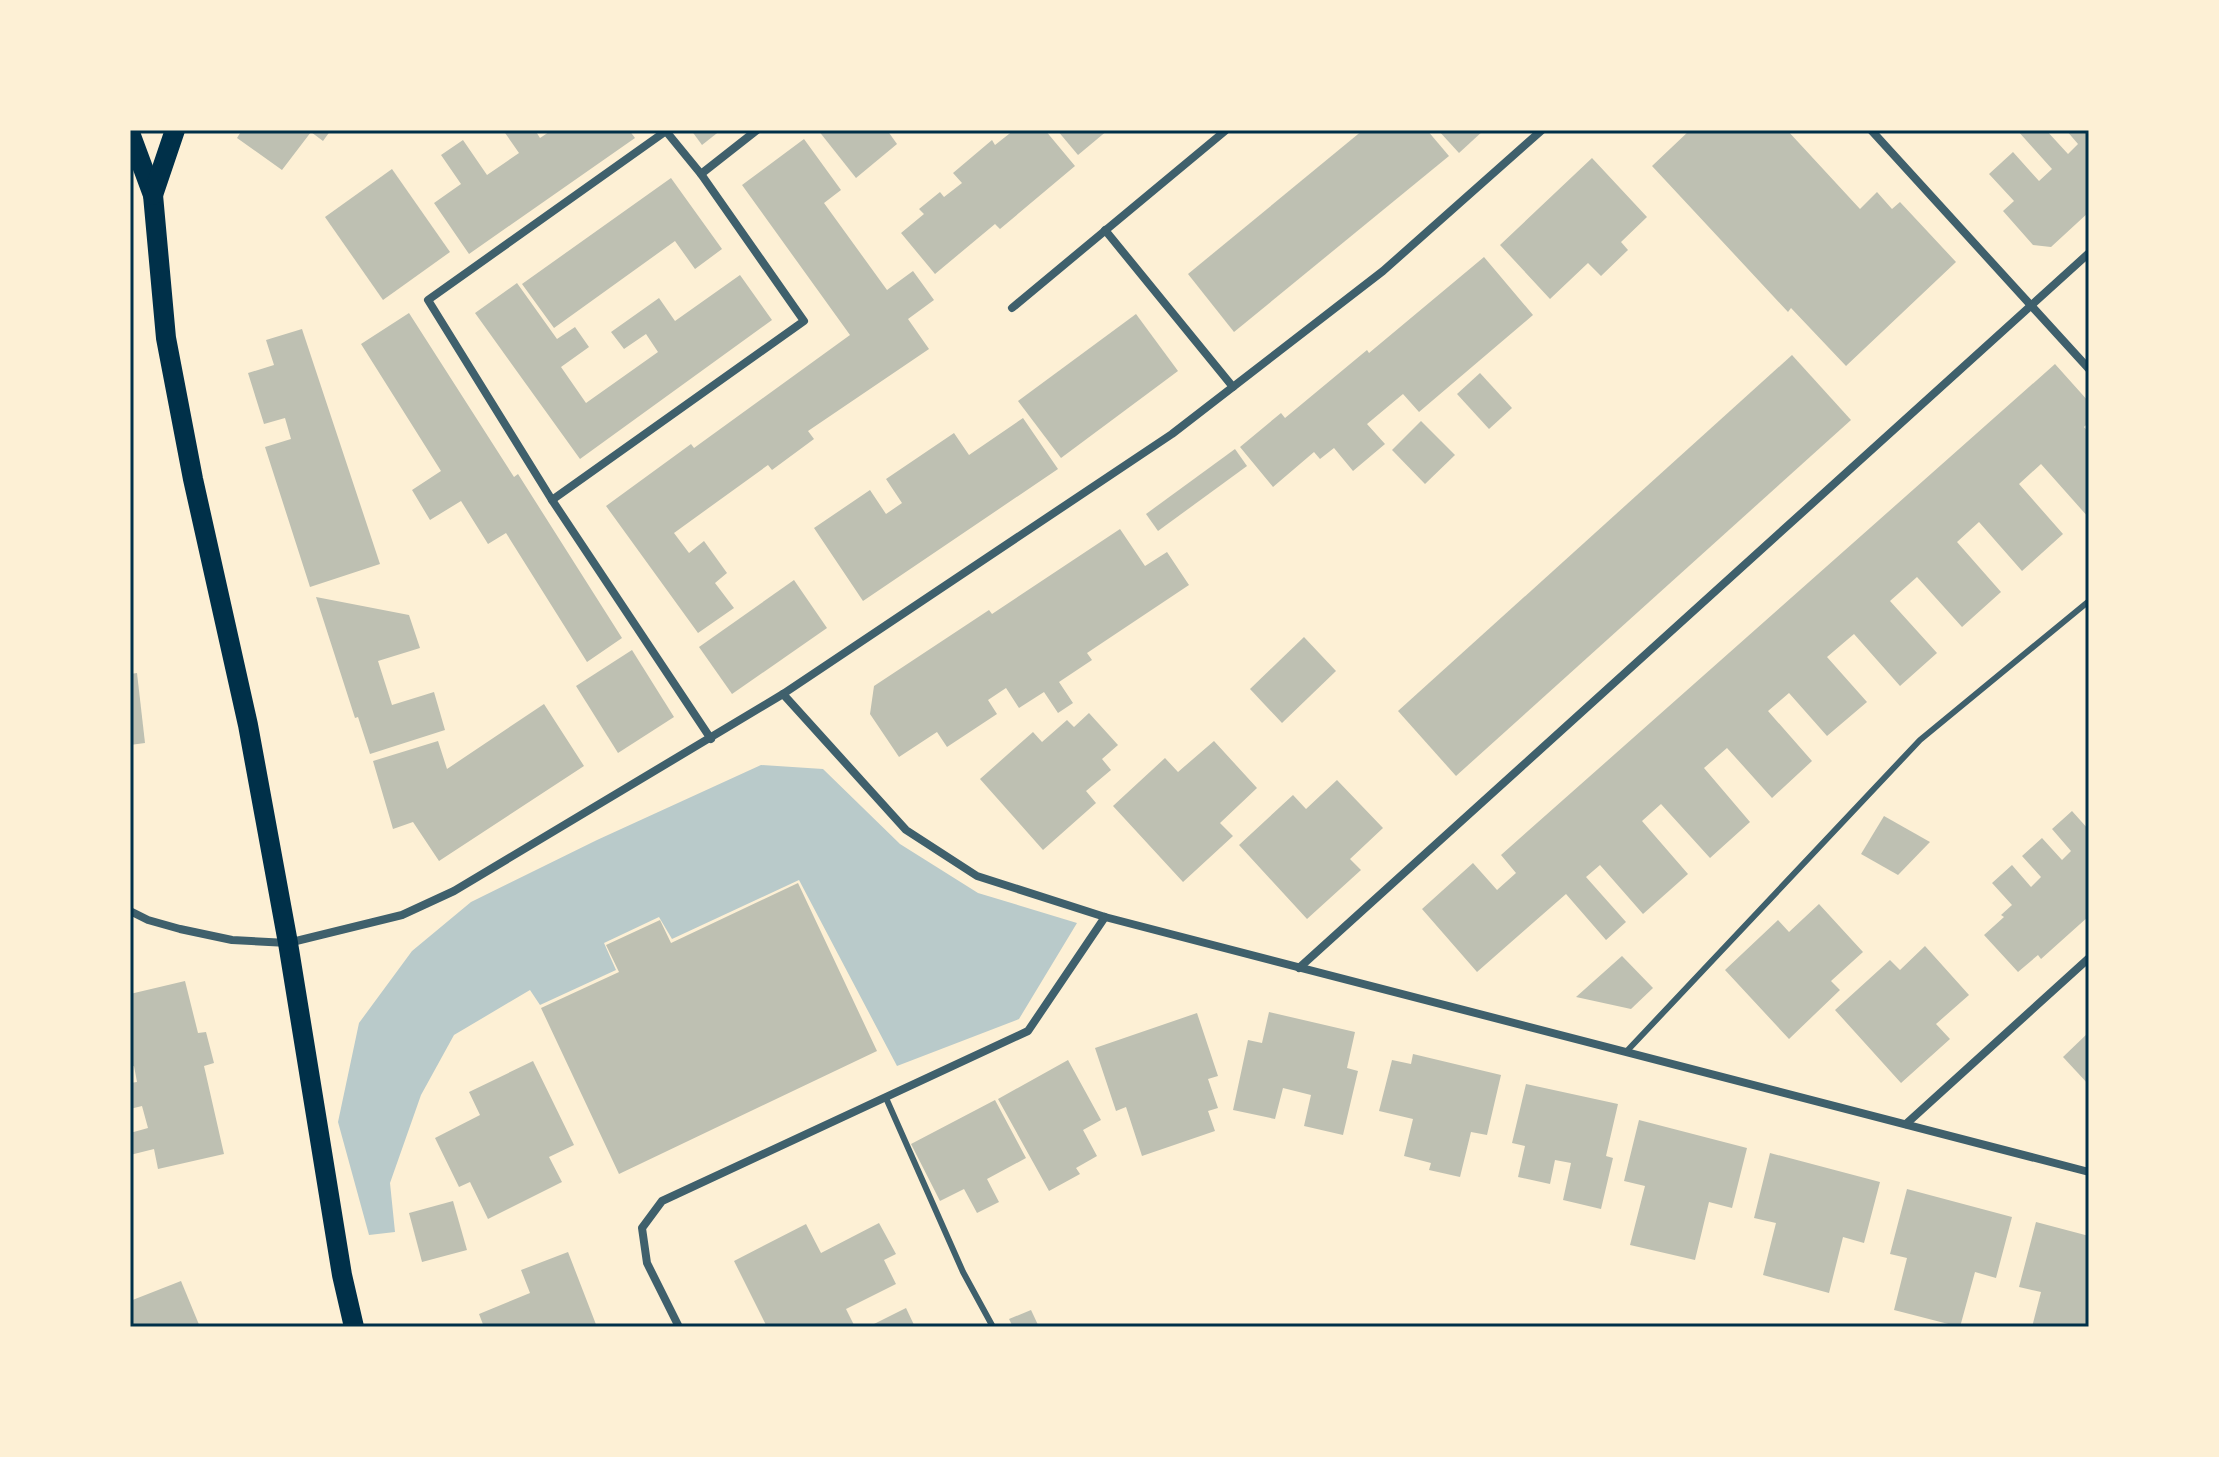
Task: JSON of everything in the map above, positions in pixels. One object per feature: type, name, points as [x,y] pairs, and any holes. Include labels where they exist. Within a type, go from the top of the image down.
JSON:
[{"type":"main road","points":[[153,195],[175,130]]},
{"type":"main road","points":[[130,133],[153,195],[166,338],[193,479],[248,725],[288,943],[342,1275],[354,1327]]},
{"type":"street","points":[[552,500],[804,321],[701,174],[665,130],[428,300],[552,500],[711,739]]},
{"type":"street","points":[[701,174],[757,130]]},
{"type":"street","points":[[130,911],[148,920],[232,940],[288,943],[402,915],[454,891],[783,694],[1172,434],[1383,271],[1542,130]]},
{"type":"street","points":[[1871,130],[2089,369]]},
{"type":"street","points":[[1012,308],[1225,131]]},
{"type":"street","points":[[1105,230],[1233,387]]},
{"type":"street","points":[[1299,968],[2089,253]]},
{"type":"street","points":[[783,694],[906,830],[977,876],[1105,917],[2089,1172]]},
{"type":"street","points":[[679,1327],[647,1263],[642,1228],[662,1201],[1028,1031],[1105,917]]},
{"type":"street","points":[[1906,1124],[2089,958]]},
{"type":"lane","points":[[1626,1052],[1920,740],[2089,601]]},
{"type":"lane","points":[[889,1095],[886,1098],[963,1272],[993,1327]]},
{"type":"shaded area","points":[[761,765],[823,769],[900,844],[978,893],[1077,923],[1019,1019],[897,1066],[799,880],[672,939],[659,917],[604,943],[616,970],[540,1005],[530,990],[454,1035],[421,1095],[390,1183],[395,1232],[369,1235],[338,1122],[359,1023],[412,951],[471,902]]},
{"type":"building","points":[[242,130],[331,130],[323,141],[311,132],[282,170],[237,138]]},
{"type":"building","points":[[503,130],[535,130],[540,138],[552,130],[629,130],[635,138],[469,254],[434,203],[461,184],[441,155],[463,140],[487,175],[519,153]]},
{"type":"building","points":[[691,130],[721,130],[702,145]]},
{"type":"building","points":[[818,130],[887,130],[897,144],[856,178]]},
{"type":"building","points":[[1014,130],[1045,130],[1075,166],[1000,229],[995,224],[935,274],[901,233],[924,214],[919,209],[940,192],[944,197],[962,183],[953,173],[992,140],[995,145]]},
{"type":"building","points":[[1057,130],[1108,130],[1078,155]]},
{"type":"building","points":[[1363,130],[1427,130],[1449,156],[1234,332],[1188,274]]},
{"type":"building","points":[[1438,130],[1484,130],[1459,153]]},
{"type":"building","points":[[1690,130],[1787,130],[1860,209],[1877,192],[1892,209],[1900,202],[1956,262],[1846,366],[1791,308],[1788,312],[1652,166]]},
{"type":"building","points":[[2017,130],[2046,130],[2068,154],[2078,144],[2066,130],[2089,130],[2089,212],[2051,247],[2033,245],[2003,211],[2014,201],[1989,174],[2013,152],[2039,181],[2052,169]]},
{"type":"building","points":[[804,139],[841,190],[824,203],[887,290],[913,271],[934,300],[908,319],[929,349],[808,431],[814,439],[772,470],[768,465],[674,533],[689,553],[704,541],[727,573],[715,583],[734,608],[698,633],[606,506],[691,444],[694,448],[850,335],[742,185]]},
{"type":"building","points":[[1592,158],[1647,217],[1621,242],[1628,250],[1601,276],[1588,263],[1550,299],[1500,245]]},
{"type":"building","points":[[392,169],[450,252],[383,300],[325,217]]},
{"type":"building","points":[[671,178],[722,249],[695,269],[675,241],[554,328],[522,284]]},
{"type":"building","points":[[1484,257],[1533,315],[1419,412],[1403,394],[1367,424],[1385,444],[1353,471],[1334,448],[1320,459],[1314,452],[1273,487],[1240,447],[1281,413],[1285,418],[1367,350],[1369,353]]},
{"type":"building","points":[[740,275],[772,320],[580,459],[475,313],[517,283],[557,339],[575,327],[589,347],[561,367],[586,403],[658,352],[646,334],[624,349],[611,332],[659,298],[675,321]]},
{"type":"building","points":[[409,313],[514,477],[518,474],[622,638],[587,662],[506,533],[488,544],[461,501],[430,520],[412,490],[441,471],[361,344]]},
{"type":"building","points":[[1136,314],[1178,371],[1061,458],[1018,401]]},
{"type":"building","points":[[302,329],[380,564],[310,587],[265,447],[291,439],[285,418],[264,424],[248,373],[274,365],[266,340]]},
{"type":"building","points":[[1792,355],[1851,420],[1456,776],[1398,711]]},
{"type":"building","points":[[2055,364],[2089,402],[2089,422],[2084,427],[2089,433],[2089,518],[2041,464],[2019,484],[2063,534],[2022,571],[1979,522],[1957,542],[2001,592],[1962,627],[1917,577],[1890,601],[1937,653],[1900,686],[1854,634],[1827,657],[1867,702],[1827,736],[1789,693],[1768,711],[1812,761],[1772,798],[1727,748],[1704,768],[1750,822],[1710,858],[1661,804],[1642,821],[1688,874],[1643,914],[1600,865],[1586,877],[1626,922],[1606,940],[1566,894],[1477,972],[1422,909],[1473,863],[1497,890],[1516,873],[1501,855]]},
{"type":"building","points":[[1480,373],[1512,408],[1489,429],[1457,394]]},
{"type":"building","points":[[1023,418],[1058,469],[863,601],[814,528],[870,490],[886,514],[902,503],[886,479],[954,433],[969,455]]},
{"type":"building","points":[[1421,421],[1455,455],[1425,484],[1392,450]]},
{"type":"building","points":[[1235,449],[1247,466],[1158,531],[1146,514]]},
{"type":"building","points":[[1120,529],[1145,566],[1167,552],[1189,585],[1087,653],[1092,660],[1059,682],[1073,703],[1058,713],[1044,692],[1019,708],[1006,688],[988,700],[997,714],[947,747],[937,732],[899,757],[870,714],[874,686],[989,610],[992,614]]},
{"type":"building","points":[[794,580],[827,628],[732,694],[699,647]]},
{"type":"building","points":[[316,597],[409,615],[420,648],[378,661],[392,705],[434,692],[445,730],[370,754],[358,717],[355,718]]},
{"type":"building","points":[[1304,637],[1336,671],[1282,723],[1250,689]]},
{"type":"building","points":[[632,650],[674,717],[618,753],[576,686]]},
{"type":"building","points":[[137,673],[145,743],[130,745],[130,674]]},
{"type":"building","points":[[544,704],[584,766],[439,861],[413,822],[393,829],[373,761],[438,741],[447,769]]},
{"type":"building","points":[[1089,713],[1118,745],[1102,759],[1111,770],[1086,791],[1096,803],[1043,850],[980,779],[1033,732],[1042,742],[1067,720],[1074,727]]},
{"type":"building","points":[[1214,741],[1257,788],[1220,823],[1233,836],[1183,882],[1113,806],[1165,758],[1178,772]]},
{"type":"building","points":[[1337,780],[1383,828],[1350,859],[1361,870],[1307,919],[1239,845],[1293,795],[1306,809]]},
{"type":"building","points":[[2072,811],[2089,830],[2089,916],[2041,959],[2038,955],[2018,972],[1984,935],[2012,905],[1992,883],[2012,865],[2031,887],[2041,877],[2022,856],[2042,838],[2062,860],[2071,851],[2052,829]]},
{"type":"building","points":[[1884,816],[1930,842],[1898,875],[1861,854]]},
{"type":"building","points":[[798,883],[877,1051],[619,1174],[541,1008],[619,972],[606,945],[660,920],[671,943]]},
{"type":"building","points":[[1819,904],[1863,952],[1831,981],[1840,990],[1789,1039],[1725,970],[1778,920],[1789,932]]},
{"type":"building","points":[[1925,946],[1969,995],[1936,1024],[1950,1039],[1901,1083],[1835,1010],[1890,960],[1900,970]]},
{"type":"building","points":[[1622,956],[1653,988],[1631,1009],[1576,997]]},
{"type":"building","points":[[185,981],[198,1033],[206,1032],[214,1063],[204,1066],[224,1154],[158,1169],[154,1149],[130,1155],[130,1133],[148,1128],[142,1106],[130,1109],[130,1083],[137,1082],[134,1066],[130,1067],[130,994]]},
{"type":"building","points":[[1269,1012],[1355,1032],[1347,1068],[1358,1071],[1343,1135],[1304,1126],[1311,1095],[1283,1088],[1275,1119],[1233,1110],[1248,1040],[1262,1043]]},
{"type":"building","points":[[1197,1013],[1218,1076],[1208,1079],[1218,1108],[1208,1111],[1215,1131],[1142,1156],[1126,1107],[1116,1111],[1095,1048]]},
{"type":"building","points":[[2089,1032],[2089,1085],[2063,1057]]},
{"type":"building","points":[[1413,1054],[1501,1075],[1487,1135],[1471,1132],[1460,1177],[1429,1170],[1431,1163],[1404,1156],[1413,1119],[1379,1111],[1392,1060],[1411,1064]]},
{"type":"building","points":[[1068,1060],[1101,1120],[1083,1130],[1097,1156],[1076,1168],[1080,1174],[1049,1191],[998,1099]]},
{"type":"building","points":[[533,1061],[574,1145],[549,1157],[562,1182],[488,1219],[470,1182],[459,1187],[435,1138],[480,1115],[469,1092]]},
{"type":"building","points":[[1526,1084],[1618,1104],[1606,1156],[1613,1158],[1601,1209],[1563,1200],[1571,1163],[1555,1160],[1550,1184],[1518,1177],[1525,1146],[1512,1143]]},
{"type":"building","points":[[995,1100],[1026,1158],[987,1179],[999,1202],[977,1213],[964,1189],[940,1201],[911,1144]]},
{"type":"building","points":[[1639,1120],[1747,1148],[1732,1208],[1709,1202],[1695,1260],[1630,1245],[1645,1186],[1624,1181]]},
{"type":"building","points":[[1770,1153],[1880,1182],[1864,1243],[1843,1237],[1829,1293],[1763,1275],[1776,1223],[1754,1218]]},
{"type":"building","points":[[1907,1189],[2012,1217],[1996,1278],[1975,1272],[1960,1327],[1894,1310],[1907,1258],[1890,1254]]},
{"type":"building","points":[[453,1201],[467,1250],[422,1262],[409,1213]]},
{"type":"building","points":[[2036,1222],[2089,1236],[2089,1327],[2032,1327],[2041,1292],[2019,1287]]},
{"type":"building","points":[[879,1223],[896,1254],[884,1260],[896,1284],[846,1309],[855,1327],[767,1327],[734,1261],[806,1224],[821,1253]]},
{"type":"building","points":[[568,1252],[597,1327],[484,1327],[479,1314],[530,1293],[521,1270]]},
{"type":"building","points":[[181,1281],[200,1327],[130,1327],[130,1301]]},
{"type":"building","points":[[906,1308],[915,1327],[868,1327]]},
{"type":"building","points":[[1031,1310],[1039,1327],[1013,1327],[1009,1319]]}]
